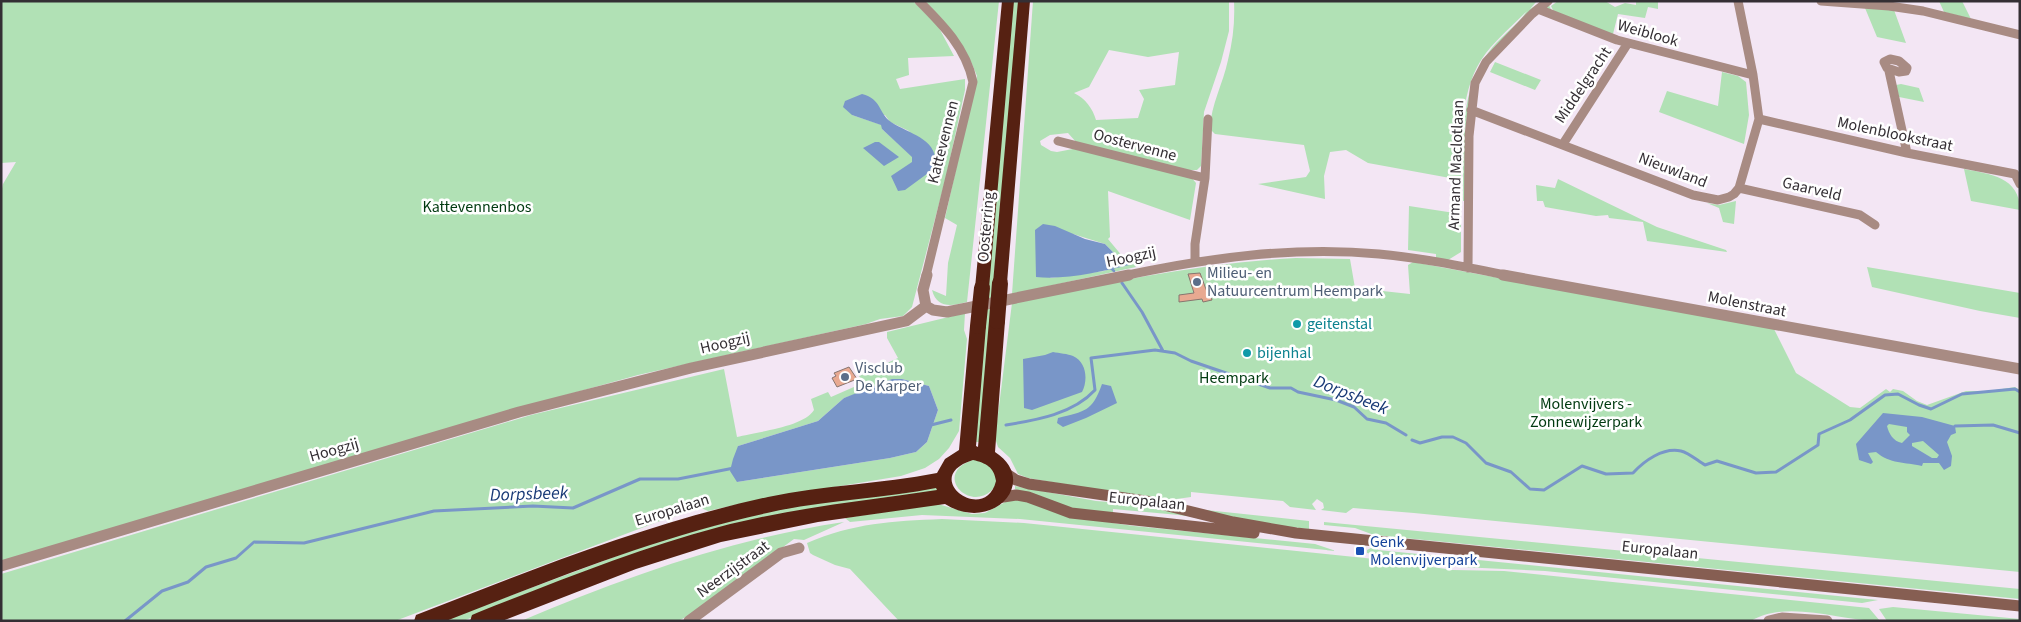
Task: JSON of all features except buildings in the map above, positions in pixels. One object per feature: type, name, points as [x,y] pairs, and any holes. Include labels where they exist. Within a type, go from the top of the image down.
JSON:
[{"type":"highway","name":"Oosterring","points":[[967,454],[1008,1]]},
{"type":"highway","name":"Oosterring","points":[[986,455],[1024,1]]},
{"type":"highway","points":[[898,486],[931,472],[950,455],[964,434],[970,409]]},
{"type":"highway","points":[[950,496],[945,492],[942,479],[951,463],[967,454],[986,455]]},
{"type":"highway","name":"Europalaan","points":[[986,455],[995,460],[1004,472]]},
{"type":"highway","points":[[997,498],[1004,486],[1004,472]]},
{"type":"highway","name":"Europalaan","points":[[423,621],[570,565],[681,526],[769,504],[942,479]]},
{"type":"highway","points":[[479,621],[574,583],[690,543],[776,522],[950,496]]},
{"type":"highway","name":"Europalaan","points":[[950,496],[960,504],[973,507],[986,504],[997,498]]},
{"type":"main road","name":"Europalaan","points":[[1004,472],[1016,480],[1029,484],[1144,501],[1233,522],[1296,533],[2020,606]]},
{"type":"main road","name":"Europalaan","points":[[997,498],[1016,495],[1028,497],[1072,513],[1270,534],[1296,533]]},
{"type":"street","name":"Kattevennen","points":[[919,1],[947,30],[965,57],[972,72],[973,82],[923,290],[926,306]]},
{"type":"street","name":"Armand Maclotlaan","points":[[1468,268],[1471,110],[1475,84],[1486,62],[1548,1]]},
{"type":"street","points":[[1738,1],[1753,75],[1759,119],[1739,188]]},
{"type":"street","points":[[1821,1],[1889,6],[1923,11],[2020,35]]},
{"type":"street","name":"Weiblook","points":[[1538,9],[1570,24],[1628,44],[1753,75]]},
{"type":"street","name":"Middelgracht","points":[[1563,144],[1628,44]]},
{"type":"street","points":[[1891,70],[1889,71],[1907,153]]},
{"type":"street","name":"Nieuwland","points":[[1471,110],[1711,200],[1724,201],[1733,196],[1739,188]]},
{"type":"street","points":[[1195,261],[1195,244],[1205,178],[1208,119]]},
{"type":"street","name":"Molenblookstraat","points":[[1759,119],[1907,153],[2017,175],[2020,184]]},
{"type":"street","name":"Oostervenne","points":[[1058,141],[1205,178]]},
{"type":"street","name":"Gaarveld","points":[[1739,188],[1860,215],[1875,225]]},
{"type":"street","name":"Hoogzij","points":[[1,566],[519,412],[691,368],[906,321],[926,306],[934,310],[947,312],[1195,261],[1282,252],[1378,254],[1468,268]]},
{"type":"street","name":"Molenstraat","points":[[1468,268],[2020,369]]},
{"type":"street","name":"Neerzijstraat","points":[[689,621],[782,553],[799,548]]},
{"type":"street","points":[[1769,621],[1782,618],[1826,621]]},
{"type":"green space","name":"Kattevennenbos","points":[[1,1],[913,1],[938,26],[954,56],[908,58],[909,75],[896,79],[900,89],[965,79],[965,90],[946,177],[912,307],[903,316],[880,319],[866,324],[638,375],[523,407],[1,562],[1,193],[3,184],[16,162],[1,163]],"holes":[[[852,115],[885,115],[890,122],[909,131],[935,168],[912,162],[913,157],[882,129],[882,125]]]},
{"type":"green space","points":[[925,1],[999,1],[967,302],[951,305],[946,305],[937,300],[932,290],[946,296],[948,263],[957,225],[945,218],[977,76],[973,65],[955,36]]},
{"type":"green space","points":[[1013,1],[1019,1],[982,442],[975,442]]},
{"type":"green space","points":[[1033,1],[1229,1],[1229,31],[1204,112],[1201,166],[1197,170],[1187,170],[1076,142],[1068,133],[1050,135],[1040,141],[1041,145],[1051,151],[1057,152],[1078,148],[1191,177],[1196,183],[1190,220],[1108,191],[1110,237],[1108,239],[1123,257],[1132,261],[1136,267],[1012,294]],"holes":[[[1109,50],[1148,57],[1179,52],[1175,85],[1139,90],[1144,99],[1138,118],[1096,120],[1088,104],[1074,93],[1089,87]],[[1073,234],[1105,244],[1118,257],[1128,262],[1104,271],[1050,278]]]},
{"type":"green space","points":[[1234,1],[1537,1],[1530,9],[1542,1],[1490,52],[1468,109],[1465,130],[1465,201],[1463,201],[1464,124],[1471,87],[1478,69],[1488,53],[1527,11],[1486,53],[1477,67],[1471,82],[1466,97],[1462,131],[1461,180],[1368,163],[1346,150],[1330,152],[1324,176],[1325,199],[1258,184],[1306,177],[1310,171],[1304,145],[1215,134],[1210,129],[1231,45],[1234,24]]},
{"type":"green space","points":[[1552,1],[1555,1],[1549,5],[1553,14],[1545,7]]},
{"type":"green space","points":[[1558,1],[1605,1],[1615,7],[1625,3],[1636,5],[1636,1],[1658,1],[1658,9],[1648,7],[1645,18],[1618,14],[1613,34],[1572,21],[1627,40],[1599,32],[1556,15],[1565,18],[1554,12],[1551,6]]},
{"type":"green space","points":[[1939,1],[1962,1],[1971,19],[1944,12]]},
{"type":"green space","points":[[1865,8],[1894,10],[1906,43],[1877,37]]},
{"type":"green space","points":[[1495,62],[1541,80],[1535,90],[1490,72]]},
{"type":"green space","points":[[1722,72],[1738,76],[1746,82],[1749,115],[1744,144],[1659,112],[1667,91],[1718,106]]},
{"type":"green space","points":[[1901,84],[1919,88],[1924,102],[1899,97],[1896,85]]},
{"type":"green space","points":[[1964,169],[1993,175],[2009,184],[2015,190],[2019,199],[2020,210],[1971,201]]},
{"type":"green space","points":[[1558,179],[1657,227],[1726,250],[1727,252],[1647,241],[1643,222],[1609,218],[1608,215],[1596,216],[1545,207],[1543,201],[1537,201],[1536,185],[1555,188]]},
{"type":"green space","points":[[1736,201],[1734,224],[1723,222],[1719,208],[1707,203],[1719,205]]},
{"type":"green space","points":[[1409,206],[1461,214],[1461,252],[1448,260],[1436,258],[1436,254],[1408,250]]},
{"type":"green space","points":[[1296,258],[1350,259],[1355,288],[1410,294],[1408,265],[1413,262],[1774,329],[1796,373],[1850,407],[1860,408],[1886,389],[1890,392],[1893,389],[1903,391],[1917,401],[1927,405],[1966,391],[1989,391],[2015,387],[2020,390],[2020,572],[1414,513],[1353,508],[1346,513],[1321,510],[1324,508],[1323,503],[1317,499],[1312,504],[1316,510],[1290,507],[1283,501],[1191,492],[1191,497],[1162,501],[1028,478],[1018,474],[1010,458],[998,447],[995,438],[1012,303],[1118,281],[1189,269]]},
{"type":"green space","points":[[1867,267],[2020,293],[2020,318],[1872,287]]},
{"type":"green space","points":[[965,313],[964,330],[967,339],[959,431],[949,448],[939,459],[925,468],[901,476],[762,499],[708,511],[701,508],[660,521],[395,621],[1,621],[1,574],[531,415],[724,369],[737,437],[790,425],[809,416],[814,410],[811,399],[828,392],[831,397],[863,383],[859,376],[898,358],[887,338],[887,332]],"holes":[[[902,379],[929,386],[938,410],[927,442],[916,452],[890,458],[737,482],[738,446],[818,421],[844,398]]]},
{"type":"green space","points":[[976,459],[992,466],[997,481],[991,491],[982,496],[972,497],[958,487],[955,480],[956,472],[963,465]]},
{"type":"green space","points":[[936,485],[938,493],[819,510],[528,595],[463,621],[442,621],[657,541],[767,511]]},
{"type":"green space","points":[[1015,486],[1096,501],[1147,505],[1190,516],[1113,509],[1113,514],[1075,509],[1015,489]]},
{"type":"green space","points":[[1018,499],[1113,523],[1315,544],[1336,551],[1020,519],[922,515],[850,522],[845,518],[938,504],[972,514],[985,513],[1009,500]]},
{"type":"green space","points":[[1187,508],[1309,521],[1309,529],[1253,523]]},
{"type":"green space","points":[[942,519],[1024,523],[1384,560],[1453,570],[1504,571],[1869,608],[1880,621],[1797,611],[1765,615],[1751,621],[899,621],[850,569],[835,565],[813,555],[810,553],[807,543],[841,531],[873,524]]},
{"type":"green space","points":[[844,522],[804,540],[794,539],[692,614],[678,621],[521,621],[600,589],[679,561],[760,538]]},
{"type":"green space","points":[[1324,522],[2020,589],[2020,599],[1374,535],[1355,528],[1324,525]]},
{"type":"green space","points":[[1375,546],[1378,550],[1878,600],[1862,603],[1545,571],[1460,567],[1367,553],[1367,550]]},
{"type":"green space","points":[[1893,607],[2020,619],[2020,621],[1887,621],[1879,609]]},
{"type":"water","points":[[862,94],[873,99],[891,122],[922,139],[933,150],[935,168],[905,190],[898,191],[891,176],[912,162],[912,157],[882,129],[881,125],[852,115],[843,107],[845,101]]},
{"type":"water","points":[[879,142],[899,157],[884,166],[863,148]]},
{"type":"water","points":[[1043,224],[1055,226],[1085,239],[1105,244],[1118,257],[1128,262],[1129,265],[1095,273],[1047,278],[1036,277],[1035,230]]},
{"type":"water","points":[[1053,352],[1073,356],[1084,367],[1085,383],[1082,392],[1032,410],[1024,408],[1023,359]]},
{"type":"water","points":[[892,379],[902,379],[929,386],[938,410],[927,442],[916,452],[890,458],[737,482],[730,471],[738,446],[818,421],[844,398]]},
{"type":"water","points":[[1102,384],[1111,386],[1117,403],[1063,427],[1057,423],[1058,418],[1081,412],[1091,405]]},
{"type":"water","points":[[1883,413],[1922,417],[1955,426],[1956,433],[1951,435],[1947,442],[1952,456],[1951,466],[1944,470],[1939,463],[1923,463],[1922,466],[1898,462],[1887,459],[1876,452],[1868,453],[1873,462],[1871,464],[1859,460],[1856,444]],"holes":[[[1889,424],[1907,427],[1907,432],[1910,435],[1902,443],[1896,441],[1889,432],[1887,426]],[[1923,441],[1939,455],[1937,458],[1932,458],[1912,446],[1912,443]]]},
{"type":"waterway","points":[[1111,268],[1114,271]]},
{"type":"waterway","points":[[1122,283],[1142,312],[1163,351]]},
{"type":"waterway","name":"Dorpsbeek","points":[[1006,425],[1054,415],[1086,398],[1095,390],[1091,358],[1155,350],[1175,353],[1191,361],[1270,388],[1291,388],[1298,392],[1336,400],[1354,407],[1367,419],[1386,423],[1406,435]]},
{"type":"waterway","name":"Dorpsbeek","points":[[1412,440],[1420,443],[1442,437],[1453,437],[1466,443],[1486,463],[1511,472],[1530,489],[1544,490],[1582,466],[1606,474],[1633,473],[1654,456],[1674,450],[1687,453],[1705,465],[1717,461],[1756,473],[1776,472],[1818,445],[1819,434],[1850,420],[1885,395],[1898,394],[1931,409],[1962,394],[2015,389],[2020,392]]},
{"type":"waterway","name":"Dorpsbeek","points":[[931,425],[951,420]]},
{"type":"waterway","points":[[1955,426],[1993,425],[2020,433]]},
{"type":"waterway","name":"Dorpsbeek","points":[[125,621],[162,591],[188,582],[206,567],[236,558],[254,542],[304,543],[434,511],[533,506],[573,508],[640,479],[678,479],[734,468]]},
{"type":"place","name":"Milieu- en Natuurcentrum Heempark","points":[[1197,282]]},
{"type":"place","name":"geitenstal","points":[[1297,324]]},
{"type":"place","name":"bijenhal","points":[[1247,353]]},
{"type":"place","name":"Visclub De Karper","points":[[845,377]]},
{"type":"place","name":"Genk Molenvijverpark","points":[[1360,551]]},
{"type":"park label","name":"Heempark","points":[[1234,378]]},
{"type":"park label","name":"Molenvijvers - Zonnewijzerpark","points":[[1586,413]]}]
